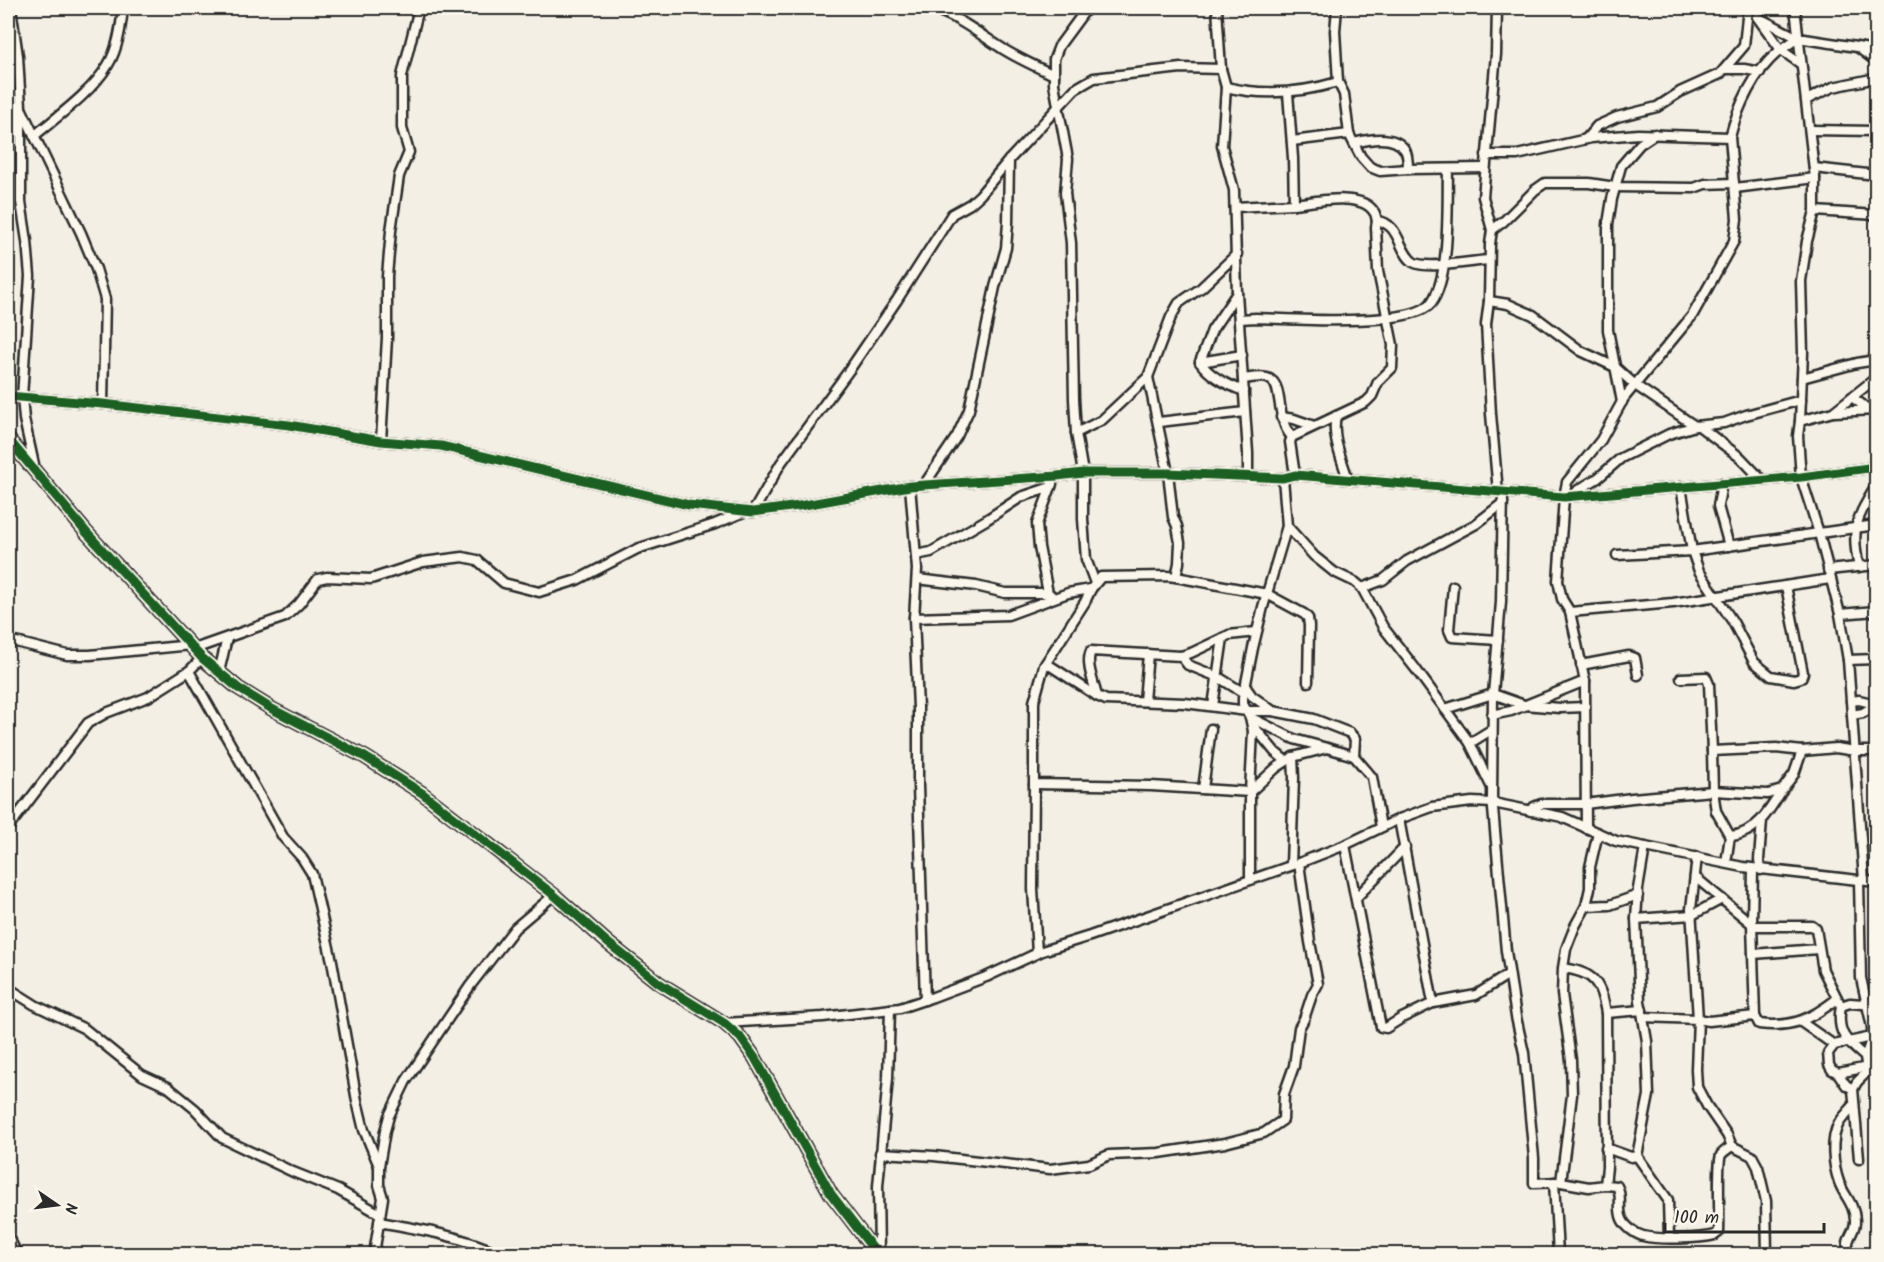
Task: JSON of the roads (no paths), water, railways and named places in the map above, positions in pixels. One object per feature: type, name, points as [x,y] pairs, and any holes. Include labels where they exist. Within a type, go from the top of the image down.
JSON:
[{"type":"street","points":[[11,8],[18,56],[21,106],[21,202],[30,276],[22,397],[35,472]]},
{"type":"street","points":[[34,136],[89,88],[109,65],[121,31],[123,8]]},
{"type":"street","points":[[381,441],[387,338],[387,276],[391,231],[399,176],[409,152],[402,128],[402,76],[419,8]]},
{"type":"street","points":[[930,8],[970,26],[1006,51],[1054,75]]},
{"type":"street","points":[[1087,8],[1056,53],[1054,75],[1068,159],[1065,193],[1071,243],[1074,399],[1076,433],[1083,473],[1086,559],[1093,586]]},
{"type":"street","points":[[1217,8],[1221,69],[1226,87],[1222,146],[1234,190],[1237,292],[1248,476]]},
{"type":"street","points":[[1337,8],[1335,31],[1338,82],[1344,94],[1349,134],[1370,167],[1380,171],[1485,168]]},
{"type":"street","points":[[1497,8],[1496,54],[1484,197],[1492,230],[1486,324],[1487,351],[1503,503],[1501,602],[1491,730],[1492,788],[1509,974],[1524,1053],[1534,1158],[1534,1183],[1558,1182],[1588,1187],[1617,1186],[1621,1193],[1622,1221],[1632,1231],[1643,1236],[1709,1237],[1719,1232],[1719,1160],[1732,1146]]},
{"type":"street","points":[[1586,139],[1597,126],[1617,117],[1658,107],[1680,92],[1720,74],[1744,46],[1748,8]]},
{"type":"street","points":[[1748,8],[1781,50],[1801,64]]},
{"type":"street","points":[[1795,8],[1815,178],[1815,211],[1807,241],[1801,281],[1802,378],[1798,436],[1801,477],[1820,533],[1840,614],[1848,660],[1862,880],[1861,978],[1874,1034],[1865,1057],[1866,1064],[1872,1070]]},
{"type":"street","points":[[1757,17],[1797,38],[1876,50]]},
{"type":"street","points":[[1586,828],[1585,681],[1569,612],[1562,599],[1558,581],[1567,482],[1601,440],[1622,402],[1692,316],[1734,241],[1737,219],[1730,137],[1735,118],[1760,72],[1781,50],[1797,38]]},
{"type":"street","points":[[1857,47],[1876,62]]},
{"type":"street","points":[[749,512],[857,359],[952,214],[970,204],[980,195],[1075,89],[1094,78],[1181,68],[1221,69]]},
{"type":"street","points":[[1725,69],[1760,72]]},
{"type":"street","points":[[1806,100],[1833,87],[1876,78]]},
{"type":"street","points":[[1226,87],[1288,93],[1338,82]]},
{"type":"street","points":[[1288,93],[1294,204]]},
{"type":"street","points":[[21,106],[81,234],[103,287],[105,299],[103,404]]},
{"type":"street","points":[[1810,130],[1876,131]]},
{"type":"street","points":[[1292,141],[1349,134]]},
{"type":"street","points":[[1486,155],[1517,155],[1586,139],[1638,134],[1730,137]]},
{"type":"street","points":[[1622,402],[1608,330],[1608,224],[1621,166],[1640,144],[1655,134]]},
{"type":"street","points":[[1354,143],[1380,138],[1401,145],[1405,149],[1408,169]]},
{"type":"street","points":[[924,485],[957,436],[969,410],[994,287],[1006,248],[1009,160]]},
{"type":"street","points":[[1814,168],[1876,175]]},
{"type":"street","points":[[1240,319],[1338,321],[1418,312],[1430,305],[1440,286],[1444,265],[1448,169]]},
{"type":"street","points":[[1492,230],[1545,183],[1694,188],[1712,183],[1735,185],[1815,178]]},
{"type":"street","points":[[1235,207],[1346,199],[1362,202],[1374,210],[1377,221],[1378,271],[1393,345],[1392,368],[1378,382],[1372,396],[1366,402],[1292,437],[1290,442],[1295,475]]},
{"type":"street","points":[[1815,211],[1876,215]]},
{"type":"street","points":[[1377,221],[1388,224],[1413,261],[1420,264],[1444,265],[1489,260]]},
{"type":"street","points":[[1076,433],[1102,420],[1148,377],[1171,317],[1179,303],[1202,288],[1237,254]]},
{"type":"street","points":[[1200,362],[1212,330],[1237,292]]},
{"type":"street","points":[[1489,301],[1508,304],[1533,315],[1581,351],[1615,367],[1635,385],[1741,458],[1762,480]]},
{"type":"street","points":[[1200,362],[1242,355]]},
{"type":"street","points":[[1802,378],[1876,360]]},
{"type":"street","points":[[1200,362],[1218,380],[1244,391]]},
{"type":"street","points":[[1148,377],[1159,422],[1173,517],[1180,543],[1176,578]]},
{"type":"street","points":[[1833,412],[1876,378]]},
{"type":"street","points":[[1243,379],[1271,379],[1276,385],[1281,417],[1292,437]]},
{"type":"street","points":[[8,396],[289,425],[381,441],[441,446],[689,505],[749,512]]},
{"type":"street","points":[[1852,397],[1873,410]]},
{"type":"street","points":[[1573,496],[1621,459],[1669,434],[1697,426],[1724,423],[1801,400]]},
{"type":"street","points":[[1800,422],[1833,412],[1873,410]]},
{"type":"street","points":[[1159,422],[1245,412]]},
{"type":"street","points":[[1336,416],[1334,424],[1336,438],[1348,479]]},
{"type":"street","points":[[1281,417],[1314,426]]},
{"type":"street","points":[[8,439],[86,532],[196,651],[238,688],[272,709],[366,757],[422,793],[554,895],[608,943],[659,983],[724,1023],[740,1036],[755,1058],[831,1194],[878,1254]]},
{"type":"street","points":[[8,640],[67,655],[196,651],[285,617],[299,604],[318,579],[327,577],[371,579],[423,562],[463,557],[477,560],[504,583],[540,592],[577,580],[637,549],[749,512],[910,486],[1083,473],[1168,473],[1283,478],[1295,475],[1564,497],[1801,477],[1876,467]]},
{"type":"street","points":[[1051,596],[1039,547],[1037,524],[1057,476]]},
{"type":"street","points":[[880,1153],[934,1156],[1050,1169],[1089,1164],[1109,1155],[1159,1153],[1225,1143],[1264,1133],[1283,1120],[1284,1094],[1294,1066],[1299,1028],[1318,984],[1295,864],[1294,778],[1289,759],[1275,752],[1243,704],[1256,632],[1287,526],[1283,478]]},
{"type":"street","points":[[1722,483],[1718,506],[1729,546]]},
{"type":"street","points":[[910,486],[917,579],[915,618],[918,786],[925,1000]]},
{"type":"street","points":[[1859,567],[1855,551],[1854,530],[1859,515],[1876,486]]},
{"type":"street","points":[[916,555],[931,552],[1021,497],[1051,487]]},
{"type":"street","points":[[1681,487],[1692,551],[1699,571],[1734,622],[1754,662],[1771,676],[1794,680],[1801,678],[1803,673],[1786,586]]},
{"type":"street","points":[[1362,588],[1383,580],[1407,561],[1476,524],[1503,503]]},
{"type":"street","points":[[1617,555],[1692,551],[1854,530],[1876,525]]},
{"type":"street","points":[[1287,526],[1314,556],[1334,572],[1356,582],[1362,588],[1383,627],[1470,743],[1492,788]]},
{"type":"street","points":[[1828,570],[1876,565]]},
{"type":"street","points":[[1037,953],[1033,889],[1034,702],[1046,663],[1093,586],[1101,577],[1167,576],[1267,594],[1308,618],[1310,626],[1308,682]]},
{"type":"street","points":[[917,579],[976,586],[1005,593],[1051,596],[1093,586]]},
{"type":"street","points":[[1569,612],[1672,603],[1830,579]]},
{"type":"street","points":[[1453,586],[1449,630],[1452,637],[1498,640]]},
{"type":"street","points":[[915,618],[1008,615],[1051,596]]},
{"type":"street","points":[[1840,614],[1876,611]]},
{"type":"street","points":[[1097,696],[1089,662],[1091,651],[1180,656],[1229,635],[1256,632]]},
{"type":"street","points":[[219,672],[227,638]]},
{"type":"street","points":[[1214,706],[1223,638]]},
{"type":"street","points":[[8,828],[88,723],[106,713],[148,697],[189,671],[196,651]]},
{"type":"street","points":[[1144,701],[1148,654]]},
{"type":"street","points":[[1180,656],[1188,665],[1218,676],[1244,690],[1273,711],[1314,719],[1350,733],[1355,739],[1354,756]]},
{"type":"street","points":[[1581,665],[1629,656],[1635,658],[1638,675]]},
{"type":"street","points":[[1848,660],[1876,659]]},
{"type":"street","points":[[1046,663],[1106,700],[1214,706],[1250,717],[1294,739],[1354,756],[1372,777],[1381,827]]},
{"type":"street","points":[[189,671],[283,837],[302,858],[312,874],[332,961],[357,1101],[364,1130],[379,1166]]},
{"type":"street","points":[[1681,678],[1706,677],[1708,684],[1713,791],[1716,811],[1730,837],[1726,863]]},
{"type":"street","points":[[1492,715],[1511,711],[1585,681]]},
{"type":"street","points":[[1445,708],[1493,693],[1524,705],[1560,708],[1585,707]]},
{"type":"street","points":[[1851,701],[1859,700],[1876,705]]},
{"type":"street","points":[[1852,715],[1863,713],[1876,705]]},
{"type":"street","points":[[1250,717],[1273,711]]},
{"type":"street","points":[[1250,717],[1250,880]]},
{"type":"street","points":[[1203,789],[1211,729]]},
{"type":"street","points":[[1470,743],[1491,730]]},
{"type":"street","points":[[1034,784],[1152,786],[1250,792],[1289,759],[1327,748]]},
{"type":"street","points":[[1712,751],[1776,748],[1802,751],[1836,748],[1876,751]]},
{"type":"street","points":[[1730,837],[1750,830],[1768,814],[1782,789],[1794,774],[1802,751]]},
{"type":"street","points":[[1531,811],[1541,804],[1585,804],[1713,791],[1768,794],[1782,789]]},
{"type":"street","points":[[724,1023],[823,1017],[890,1009],[925,1000],[986,977],[1037,953],[1345,845],[1381,827],[1432,807],[1472,802],[1493,803],[1562,817],[1616,841],[1645,847],[1757,869],[1876,882]]},
{"type":"street","points":[[1400,819],[1433,1003]]},
{"type":"street","points":[[1762,820],[1752,924],[1755,1016],[1759,1024],[1801,1022],[1839,1003],[1876,1005]]},
{"type":"street","points":[[1558,1254],[1558,1182],[1572,1095],[1571,1060],[1562,994],[1563,968],[1566,949],[1586,906],[1590,888],[1590,867],[1598,833]]},
{"type":"street","points":[[1345,845],[1381,1027],[1386,1028],[1433,1003],[1476,995],[1509,974]]},
{"type":"street","points":[[1645,847],[1636,919],[1642,1013],[1647,1041],[1649,1095],[1637,1156],[1668,1200],[1669,1238]]},
{"type":"street","points":[[1356,898],[1405,848]]},
{"type":"street","points":[[1697,857],[1692,915],[1698,1018],[1697,1087],[1732,1146],[1752,1156],[1758,1167],[1766,1201],[1767,1254]]},
{"type":"street","points":[[1695,877],[1734,911],[1756,926],[1812,926],[1816,929],[1823,970],[1839,1003],[1840,1029],[1847,1042],[1865,1057]]},
{"type":"street","points":[[374,1254],[383,1198],[379,1185],[379,1166],[388,1116],[406,1081],[470,986],[515,928],[554,895]]},
{"type":"street","points":[[1586,906],[1610,905],[1638,895]]},
{"type":"street","points":[[1636,919],[1692,915],[1722,899]]},
{"type":"street","points":[[1753,954],[1818,950]]},
{"type":"street","points":[[1563,968],[1578,970],[1591,978],[1602,991],[1606,1013],[1605,1185]]},
{"type":"street","points":[[8,988],[34,1005],[85,1029],[142,1075],[168,1087],[195,1109],[222,1138],[293,1172],[347,1194],[379,1218],[474,1243],[494,1253]]},
{"type":"street","points":[[878,1254],[878,1186],[888,1077],[890,1009]]},
{"type":"street","points":[[1606,1013],[1642,1013],[1709,1020],[1755,1016]]},
{"type":"street","points":[[1801,1022],[1834,1045]]},
{"type":"street","points":[[1853,1089],[1846,1085],[1838,1073],[1832,1070],[1828,1053],[1834,1045],[1874,1034]]},
{"type":"street","points":[[1838,1073],[1872,1070]]},
{"type":"street","points":[[1859,1159],[1853,1089],[1857,1082],[1872,1070]]},
{"type":"street","points":[[1848,1254],[1846,1243],[1854,1228],[1855,1220],[1851,1202],[1839,1182],[1833,1138],[1839,1124],[1854,1105]]},
{"type":"street","points":[[1606,1148],[1630,1157],[1637,1156]]},
{"type":"street","points":[[8,1236],[17,1254]]}]
